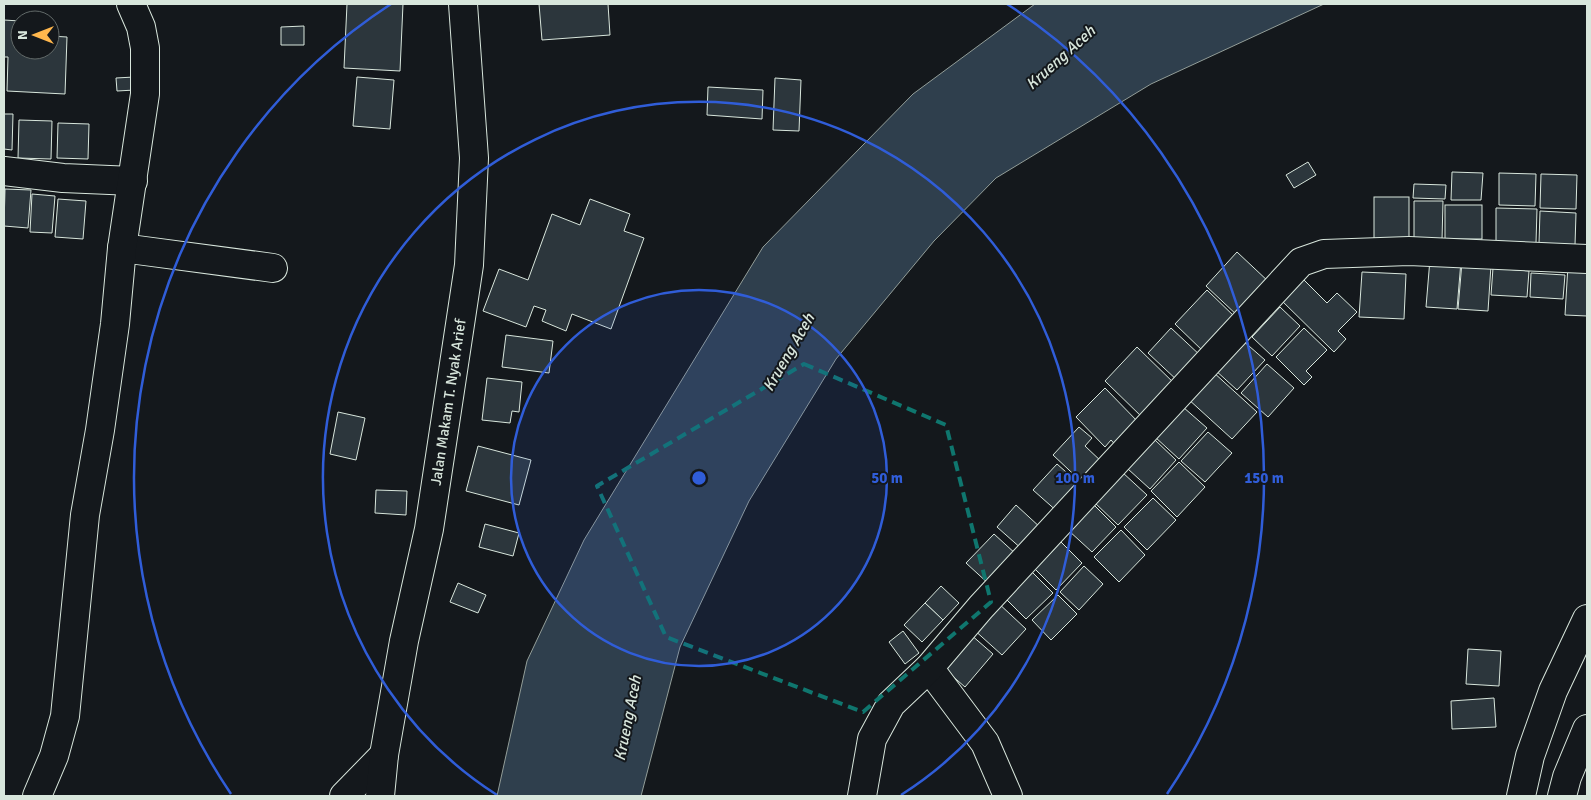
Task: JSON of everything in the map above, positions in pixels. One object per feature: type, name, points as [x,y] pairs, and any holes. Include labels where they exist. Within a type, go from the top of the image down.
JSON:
[{"type":"main road","points":[[37,796],[54,756],[65,716],[85,515],[103,411],[115,324],[122,248],[145,94],[145,48],[141,27],[131,4]]},
{"type":"main road","name":"Jalan Makam T. Nyak Arief","points":[[380,796],[384,755],[404,641],[429,529],[469,265],[474,158],[464,4]]},
{"type":"main road","points":[[4,171],[63,178],[133,181]]},
{"type":"main road","points":[[122,248],[273,268]]},
{"type":"main road","points":[[862,796],[872,738],[891,704],[929,668],[988,600],[1301,262],[1324,254],[1409,250],[1587,259]]},
{"type":"main road","points":[[1521,796],[1530,756],[1553,690],[1587,618]]},
{"type":"main road","points":[[929,668],[985,743],[1008,796]]},
{"type":"main road","points":[[1562,796],[1567,777],[1587,729]]},
{"type":"main road","points":[[344,796],[384,755]]},
{"type":"highlighted area","points":[[804,364],[946,425],[991,602],[863,712],[666,637],[597,486]]},
{"type":"water","name":"Krueng Aceh","points":[[1035,4],[1324,4],[1151,84],[996,178],[934,241],[836,359],[749,501],[680,647],[641,796],[497,796],[527,661],[584,540],[763,247],[913,94]]},
{"type":"building","points":[[347,4],[403,4],[400,71],[344,68]]},
{"type":"building","points":[[539,4],[608,4],[610,35],[542,40]]},
{"type":"building","points":[[4,20],[10,20],[10,60],[60,60],[60,37],[67,37],[65,94],[7,91],[8,57],[4,57]]},
{"type":"building","points":[[304,26],[304,45],[281,45],[281,27]]},
{"type":"building","points":[[134,77],[135,90],[117,91],[116,78]]},
{"type":"building","points":[[357,77],[394,80],[390,129],[353,126]]},
{"type":"building","points":[[775,78],[801,80],[799,131],[773,130]]},
{"type":"building","points":[[708,87],[763,90],[762,119],[707,115]]},
{"type":"building","points":[[4,114],[13,114],[12,150],[4,149]]},
{"type":"building","points":[[19,120],[52,121],[51,159],[18,158]]},
{"type":"building","points":[[58,123],[89,124],[88,159],[57,158]]},
{"type":"building","points":[[1308,162],[1316,175],[1294,188],[1286,175]]},
{"type":"building","points":[[1452,172],[1483,173],[1481,200],[1451,200]]},
{"type":"building","points":[[1499,173],[1536,174],[1535,206],[1499,205]]},
{"type":"building","points":[[1541,174],[1577,175],[1576,209],[1540,208]]},
{"type":"building","points":[[1414,184],[1446,185],[1445,199],[1413,198]]},
{"type":"building","points":[[5,189],[31,190],[28,228],[4,226]]},
{"type":"building","points":[[32,194],[55,196],[52,233],[30,232]]},
{"type":"building","points":[[1374,197],[1409,197],[1409,240],[1374,240]]},
{"type":"building","points":[[58,199],[86,201],[83,239],[55,237]]},
{"type":"building","points":[[590,199],[630,214],[624,231],[644,238],[611,329],[572,314],[566,331],[542,321],[546,310],[534,306],[526,327],[483,311],[499,269],[528,280],[552,214],[580,225]]},
{"type":"building","points":[[1414,201],[1443,201],[1442,240],[1414,240]]},
{"type":"building","points":[[1445,205],[1482,205],[1482,239],[1445,239]]},
{"type":"building","points":[[1496,208],[1537,209],[1536,243],[1496,241]]},
{"type":"building","points":[[1540,211],[1576,213],[1575,245],[1539,243]]},
{"type":"building","points":[[1237,252],[1270,283],[1239,317],[1206,286]]},
{"type":"building","points":[[1430,259],[1461,261],[1457,309],[1426,307]]},
{"type":"building","points":[[1462,262],[1491,265],[1488,311],[1458,309]]},
{"type":"building","points":[[1568,265],[1587,266],[1587,316],[1565,315]]},
{"type":"building","points":[[1493,268],[1529,271],[1527,297],[1491,295]]},
{"type":"building","points":[[1362,272],[1406,274],[1404,319],[1359,317]]},
{"type":"building","points":[[1531,273],[1565,275],[1563,299],[1530,297]]},
{"type":"building","points":[[1299,275],[1327,303],[1337,293],[1357,312],[1338,331],[1346,339],[1334,352],[1278,297]]},
{"type":"building","points":[[1207,290],[1237,319],[1205,353],[1175,324]]},
{"type":"building","points":[[1280,307],[1300,326],[1272,356],[1252,337]]},
{"type":"building","points":[[1171,328],[1202,357],[1179,382],[1148,353]]},
{"type":"building","points":[[1304,328],[1327,350],[1306,371],[1312,377],[1304,385],[1276,357]]},
{"type":"building","points":[[506,335],[553,341],[549,373],[502,367]]},
{"type":"building","points":[[1241,339],[1265,360],[1237,390],[1214,369]]},
{"type":"building","points":[[1137,347],[1178,387],[1145,420],[1105,381]]},
{"type":"building","points":[[1267,364],[1294,388],[1268,417],[1241,393]]},
{"type":"building","points":[[1212,371],[1257,412],[1232,439],[1187,398]]},
{"type":"building","points":[[487,378],[522,382],[519,412],[512,411],[510,423],[482,420]]},
{"type":"building","points":[[1105,388],[1141,425],[1118,448],[1111,440],[1105,447],[1076,417]]},
{"type":"building","points":[[1183,407],[1207,428],[1179,459],[1155,437]]},
{"type":"building","points":[[338,412],[365,418],[356,460],[330,454]]},
{"type":"building","points":[[1079,427],[1092,438],[1085,446],[1103,463],[1084,484],[1053,455]]},
{"type":"building","points":[[1208,432],[1232,453],[1205,482],[1181,461]]},
{"type":"building","points":[[1154,439],[1176,460],[1150,489],[1128,469]]},
{"type":"building","points":[[478,446],[531,460],[519,505],[466,491]]},
{"type":"building","points":[[1179,462],[1205,487],[1177,517],[1151,491]]},
{"type":"building","points":[[1057,464],[1083,487],[1059,513],[1033,490]]},
{"type":"building","points":[[1122,472],[1147,495],[1118,525],[1094,502]]},
{"type":"building","points":[[376,490],[407,491],[406,515],[375,513]]},
{"type":"building","points":[[1153,498],[1176,520],[1147,550],[1124,527]]},
{"type":"building","points":[[1093,504],[1116,527],[1092,552],[1068,530]]},
{"type":"building","points":[[1016,505],[1042,529],[1023,550],[997,527]]},
{"type":"building","points":[[485,524],[519,533],[513,556],[479,547]]},
{"type":"building","points":[[1121,530],[1145,555],[1119,582],[1094,557]]},
{"type":"building","points":[[994,534],[1017,555],[990,585],[966,563]]},
{"type":"building","points":[[1061,542],[1082,563],[1056,590],[1035,569]]},
{"type":"building","points":[[1084,566],[1103,584],[1079,610],[1060,592]]},
{"type":"building","points":[[1029,569],[1053,593],[1026,619],[1003,596]]},
{"type":"building","points":[[458,583],[486,595],[478,613],[450,602]]},
{"type":"building","points":[[941,586],[959,603],[943,620],[925,603]]},
{"type":"building","points":[[1058,595],[1077,614],[1051,640],[1032,620]]},
{"type":"building","points":[[996,601],[1026,629],[1002,655],[972,628]]},
{"type":"building","points":[[925,603],[943,620],[922,642],[904,625]]},
{"type":"building","points":[[903,631],[919,653],[905,664],[889,642]]},
{"type":"building","points":[[970,634],[993,654],[965,687],[942,667]]},
{"type":"building","points":[[1468,649],[1501,651],[1499,686],[1466,684]]},
{"type":"building","points":[[1494,698],[1496,727],[1452,729],[1451,701]]}]
